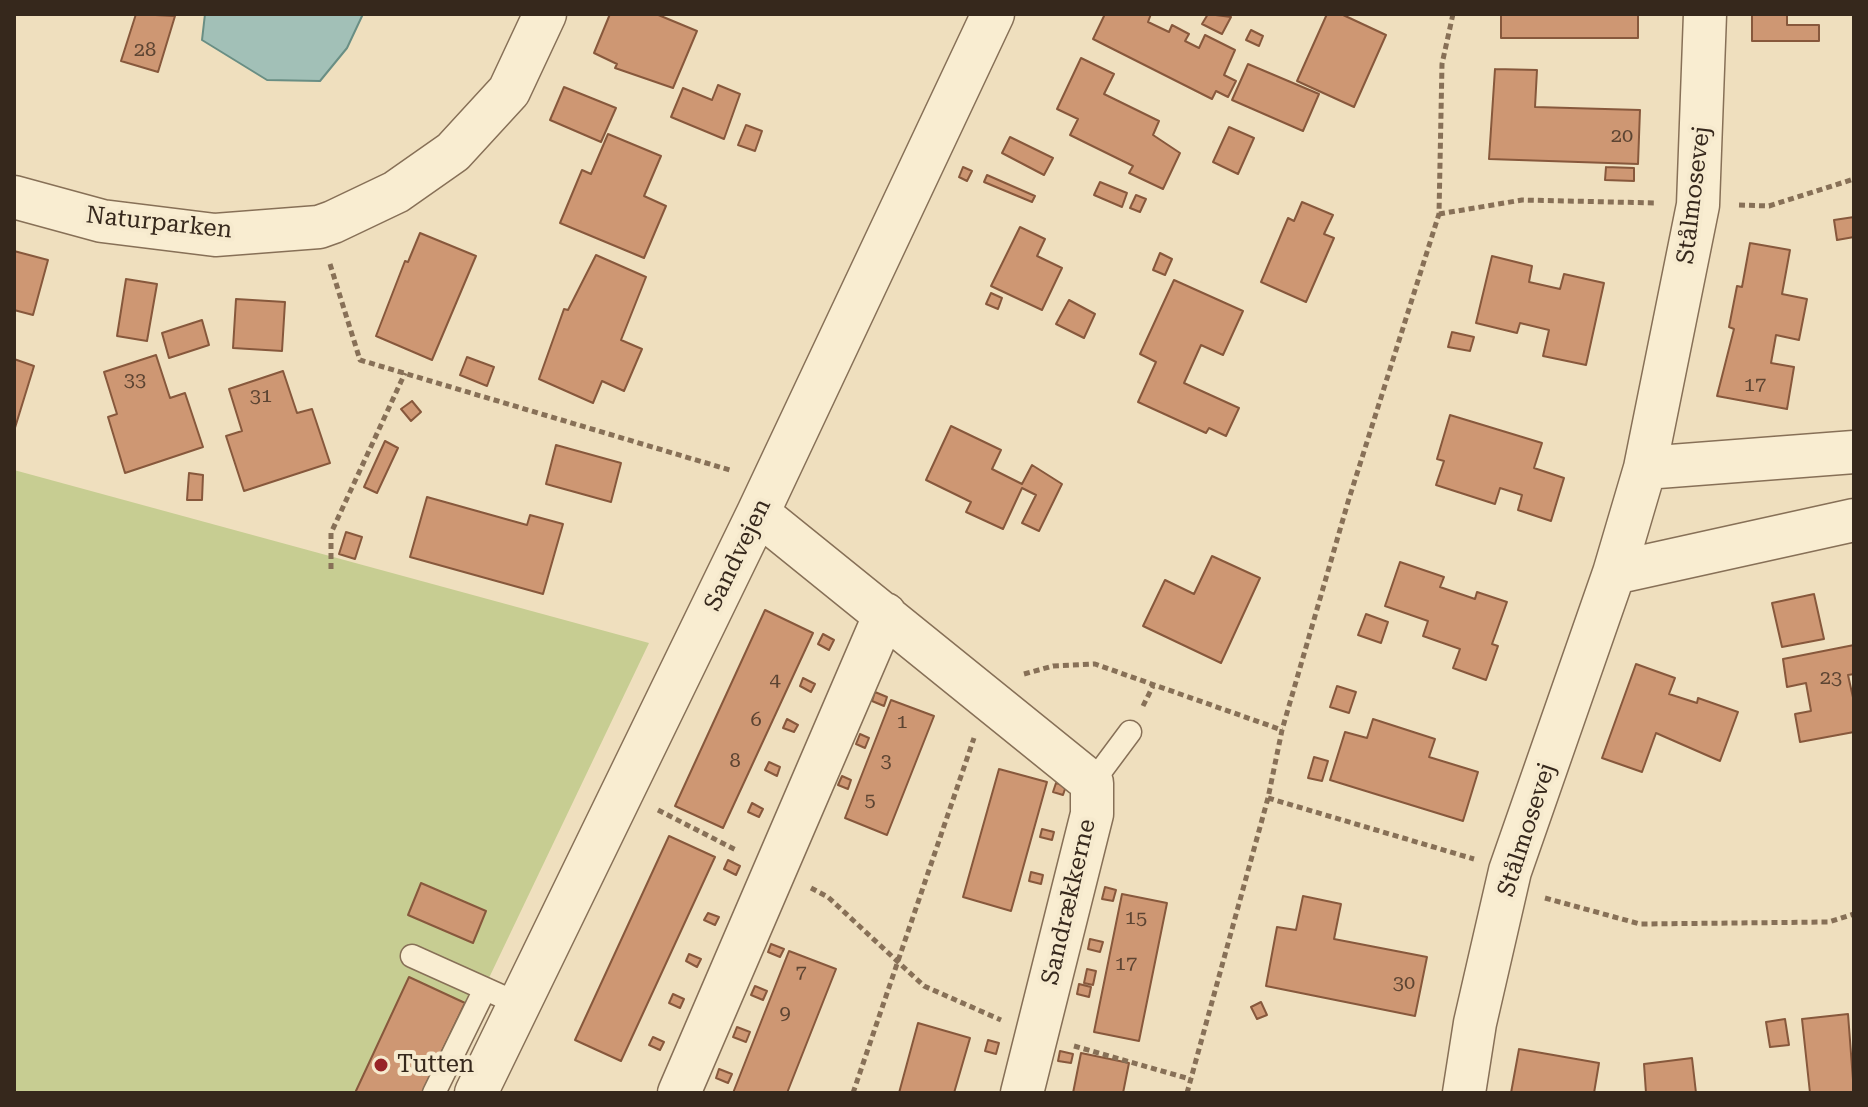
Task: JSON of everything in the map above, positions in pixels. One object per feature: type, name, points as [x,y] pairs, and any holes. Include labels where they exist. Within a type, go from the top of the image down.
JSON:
[{"type":"street","name":"Naturparken","points":[[14,197],[102,221],[215,235],[319,227],[396,192],[453,152],[509,91],[545,14]]},
{"type":"street","name":"Sandvejen","points":[[476,1093],[503,997],[622,791],[765,499],[993,14]]},
{"type":"street","name":"Stålmosevej","points":[[1464,1093],[1475,1023],[1510,871],[1614,573],[1645,468],[1698,205],[1705,14]]},
{"type":"street","points":[[1645,468],[1854,452]]},
{"type":"street","points":[[765,499],[977,707],[1092,783]]},
{"type":"street","points":[[1614,573],[1854,520]]},
{"type":"street","points":[[679,1093],[885,614]]},
{"type":"street","name":"Sandrækkerne","points":[[1022,1093],[1092,814],[1092,783]]},
{"type":"lane","points":[[1092,783],[1130,732]]},
{"type":"lane","points":[[412,956],[503,997],[434,1093]]},
{"type":"path","points":[[1187,1093],[1268,798],[1282,730],[1348,502],[1439,214],[1442,64],[1453,14]]},
{"type":"path","points":[[1439,214],[1522,200],[1769,206],[1854,179]]},
{"type":"path","points":[[319,227],[360,360],[711,463],[765,499]]},
{"type":"path","points":[[331,569],[331,533],[405,373]]},
{"type":"path","points":[[853,1093],[899,963],[977,707],[1053,666],[1095,664],[1282,730]]},
{"type":"path","points":[[622,791],[828,897],[924,986],[1037,1036],[1190,1079]]},
{"type":"path","points":[[1268,798],[1510,871],[1546,899],[1640,924],[1829,922],[1854,914]]},
{"type":"green space","points":[[14,470],[649,643],[434,1093],[14,1093]]},
{"type":"water","points":[[205,14],[363,14],[347,48],[320,81],[267,80],[202,40]]},
{"type":"building","points":[[136,14],[175,16],[158,72],[121,61]]},
{"type":"building","points":[[610,14],[656,14],[697,31],[673,88],[615,68],[617,64],[594,53]]},
{"type":"building","points":[[1105,14],[1151,14],[1148,22],[1169,32],[1172,25],[1189,34],[1185,41],[1199,48],[1205,35],[1235,50],[1224,75],[1236,81],[1228,97],[1216,91],[1212,99],[1093,39]]},
{"type":"building","points":[[1208,14],[1231,17],[1222,34],[1202,24]]},
{"type":"building","points":[[1327,14],[1341,14],[1386,35],[1354,107],[1297,81]]},
{"type":"building","points":[[1501,14],[1638,14],[1638,38],[1501,38]]},
{"type":"building","points":[[1752,14],[1787,14],[1787,25],[1819,25],[1819,41],[1752,41]]},
{"type":"building","points":[[1251,30],[1263,36],[1259,46],[1246,40]]},
{"type":"building","points":[[1081,58],[1114,74],[1104,94],[1159,121],[1153,135],[1180,153],[1163,189],[1129,173],[1133,166],[1070,135],[1078,119],[1057,109]]},
{"type":"building","points":[[1248,64],[1319,94],[1303,131],[1232,100]]},
{"type":"building","points":[[1495,69],[1537,70],[1535,107],[1640,110],[1638,164],[1489,159]]},
{"type":"building","points":[[718,85],[740,94],[724,139],[671,117],[683,88],[712,100]]},
{"type":"building","points":[[564,87],[616,108],[601,142],[550,120]]},
{"type":"building","points":[[746,125],[762,131],[755,151],[738,145]]},
{"type":"building","points":[[1229,127],[1254,138],[1238,174],[1213,162]]},
{"type":"building","points":[[608,134],[661,156],[644,196],[666,206],[644,258],[560,223],[582,170],[591,174]]},
{"type":"building","points":[[1010,137],[1053,158],[1044,175],[1002,153]]},
{"type":"building","points":[[963,167],[972,171],[967,181],[959,177]]},
{"type":"building","points":[[1606,167],[1634,168],[1634,181],[1605,180]]},
{"type":"building","points":[[987,175],[1035,196],[1032,202],[984,182]]},
{"type":"building","points":[[1100,182],[1127,193],[1122,207],[1094,195]]},
{"type":"building","points":[[1136,195],[1146,199],[1140,212],[1130,208]]},
{"type":"building","points":[[1302,202],[1333,215],[1324,234],[1334,238],[1306,302],[1261,282],[1288,218],[1294,221]]},
{"type":"building","points":[[1854,217],[1854,237],[1837,240],[1834,220]]},
{"type":"building","points":[[1020,227],[1045,239],[1037,256],[1062,268],[1042,310],[991,286]]},
{"type":"building","points":[[420,233],[476,256],[432,360],[376,336],[405,261],[408,262]]},
{"type":"building","points":[[1750,243],[1790,250],[1782,294],[1807,299],[1799,340],[1776,335],[1771,363],[1794,367],[1787,409],[1717,396],[1734,329],[1729,327],[1737,286],[1742,287]]},
{"type":"building","points":[[14,251],[48,260],[33,315],[14,310]]},
{"type":"building","points":[[1160,253],[1172,259],[1165,275],[1153,270]]},
{"type":"building","points":[[596,255],[646,277],[621,340],[642,349],[624,391],[602,381],[593,403],[539,379],[564,309],[568,310]]},
{"type":"building","points":[[1492,256],[1532,266],[1529,282],[1560,289],[1564,274],[1604,283],[1586,365],[1543,356],[1549,330],[1520,323],[1517,333],[1476,323]]},
{"type":"building","points":[[126,279],[157,284],[147,341],[117,336]]},
{"type":"building","points":[[1174,280],[1243,311],[1223,355],[1201,345],[1184,383],[1239,408],[1226,436],[1209,428],[1206,433],[1138,402],[1156,362],[1140,354]]},
{"type":"building","points":[[991,293],[1002,298],[998,309],[986,304]]},
{"type":"building","points":[[236,299],[285,302],[282,351],[233,348]]},
{"type":"building","points":[[1069,300],[1095,314],[1084,338],[1056,324]]},
{"type":"building","points":[[202,320],[209,345],[169,358],[162,333]]},
{"type":"building","points":[[1452,332],[1474,337],[1470,351],[1448,347]]},
{"type":"building","points":[[156,355],[170,398],[185,393],[203,447],[125,473],[108,417],[117,414],[104,372]]},
{"type":"building","points":[[467,357],[494,367],[487,386],[460,375]]},
{"type":"building","points":[[14,359],[34,366],[14,431]]},
{"type":"building","points":[[283,371],[297,413],[312,409],[330,463],[244,491],[226,436],[242,431],[229,389]]},
{"type":"building","points":[[412,401],[421,412],[411,421],[401,409]]},
{"type":"building","points":[[1450,415],[1542,443],[1534,468],[1564,478],[1551,521],[1518,510],[1522,495],[1500,488],[1495,504],[1436,485],[1444,461],[1437,459]]},
{"type":"building","points":[[951,426],[1001,450],[992,469],[1022,484],[1032,465],[1062,484],[1039,531],[1022,523],[1036,495],[1022,488],[1003,529],[966,512],[971,502],[926,480]]},
{"type":"building","points":[[385,441],[398,448],[377,493],[364,487]]},
{"type":"building","points":[[556,445],[621,463],[611,502],[546,484]]},
{"type":"building","points":[[189,473],[203,475],[202,500],[187,500]]},
{"type":"building","points":[[427,497],[527,525],[530,515],[563,524],[543,594],[410,557]]},
{"type":"building","points":[[346,532],[362,537],[355,559],[339,554]]},
{"type":"building","points":[[1212,556],[1260,578],[1221,663],[1143,626],[1165,580],[1194,594]]},
{"type":"building","points":[[1400,562],[1444,577],[1440,587],[1475,599],[1477,592],[1507,602],[1492,644],[1498,646],[1486,680],[1453,668],[1460,649],[1423,636],[1428,621],[1385,606]]},
{"type":"building","points":[[1814,594],[1824,639],[1782,647],[1772,603]]},
{"type":"building","points":[[765,610],[813,633],[723,828],[675,806]]},
{"type":"building","points":[[1366,614],[1388,622],[1381,643],[1358,635]]},
{"type":"building","points":[[823,634],[834,640],[829,650],[818,644]]},
{"type":"building","points":[[1854,645],[1854,674],[1848,675],[1854,702],[1854,732],[1800,742],[1795,714],[1811,711],[1806,683],[1787,687],[1783,659]]},
{"type":"building","points":[[1636,664],[1675,678],[1669,694],[1697,703],[1698,698],[1738,712],[1720,761],[1656,733],[1642,772],[1602,758]]},
{"type":"building","points":[[803,678],[815,684],[811,692],[800,686]]},
{"type":"building","points":[[1337,686],[1356,692],[1349,713],[1330,707]]},
{"type":"building","points":[[875,692],[887,697],[884,706],[872,701]]},
{"type":"building","points":[[891,700],[934,716],[887,835],[845,818]]},
{"type":"building","points":[[787,719],[798,725],[794,732],[783,728]]},
{"type":"building","points":[[1373,719],[1435,739],[1429,757],[1478,772],[1463,821],[1330,780],[1345,732],[1367,738]]},
{"type":"building","points":[[860,734],[869,738],[865,748],[856,744]]},
{"type":"building","points":[[1314,757],[1328,761],[1322,781],[1308,778]]},
{"type":"building","points":[[769,762],[780,767],[777,776],[765,770]]},
{"type":"building","points":[[999,769],[1047,782],[1011,911],[963,897]]},
{"type":"building","points":[[842,776],[851,780],[848,789],[838,785]]},
{"type":"building","points":[[1056,783],[1066,786],[1063,795],[1053,792]]},
{"type":"building","points":[[752,803],[763,809],[759,817],[748,812]]},
{"type":"building","points":[[1042,829],[1054,832],[1052,840],[1040,837]]},
{"type":"building","points":[[669,836],[715,857],[621,1061],[575,1040]]},
{"type":"building","points":[[728,860],[740,866],[736,875],[724,869]]},
{"type":"building","points":[[1031,872],[1043,875],[1041,884],[1029,881]]},
{"type":"building","points":[[421,883],[486,911],[473,943],[408,915]]},
{"type":"building","points":[[1105,887],[1116,890],[1113,901],[1102,899]]},
{"type":"building","points":[[1122,894],[1167,903],[1139,1041],[1094,1032]]},
{"type":"building","points":[[1303,896],[1341,904],[1334,939],[1427,957],[1415,1016],[1266,986],[1277,927],[1296,930]]},
{"type":"building","points":[[708,913],[719,917],[715,925],[704,920]]},
{"type":"building","points":[[1090,939],[1103,942],[1100,952],[1088,949]]},
{"type":"building","points":[[771,944],[784,949],[780,957],[768,952]]},
{"type":"building","points":[[789,951],[836,969],[787,1093],[733,1093]]},
{"type":"building","points":[[689,954],[701,959],[697,967],[686,961]]},
{"type":"building","points":[[1087,969],[1096,971],[1093,985],[1084,983]]},
{"type":"building","points":[[409,977],[465,1003],[422,1093],[355,1093]]},
{"type":"building","points":[[1079,984],[1091,987],[1089,997],[1077,994]]},
{"type":"building","points":[[755,986],[767,991],[763,1000],[751,995]]},
{"type":"building","points":[[673,994],[684,999],[680,1008],[669,1003]]},
{"type":"building","points":[[1261,1002],[1267,1015],[1257,1019],[1251,1007]]},
{"type":"building","points":[[1848,1014],[1854,1093],[1810,1093],[1802,1019]]},
{"type":"building","points":[[1785,1019],[1789,1045],[1770,1047],[1766,1022]]},
{"type":"building","points":[[918,1023],[970,1038],[954,1093],[899,1093]]},
{"type":"building","points":[[737,1027],[750,1032],[746,1042],[733,1037]]},
{"type":"building","points":[[653,1037],[664,1042],[660,1050],[649,1045]]},
{"type":"building","points":[[988,1040],[999,1043],[996,1054],[985,1051]]},
{"type":"building","points":[[1519,1049],[1599,1063],[1594,1093],[1511,1093]]},
{"type":"building","points":[[1060,1051],[1073,1054],[1071,1063],[1058,1061]]},
{"type":"building","points":[[1081,1053],[1129,1063],[1123,1093],[1073,1093]]},
{"type":"building","points":[[1692,1058],[1696,1093],[1646,1093],[1644,1064]]},
{"type":"building","points":[[719,1069],[732,1074],[728,1083],[716,1078]]},
{"type":"place","name":"Tutten","points":[[381,1065]]}]
